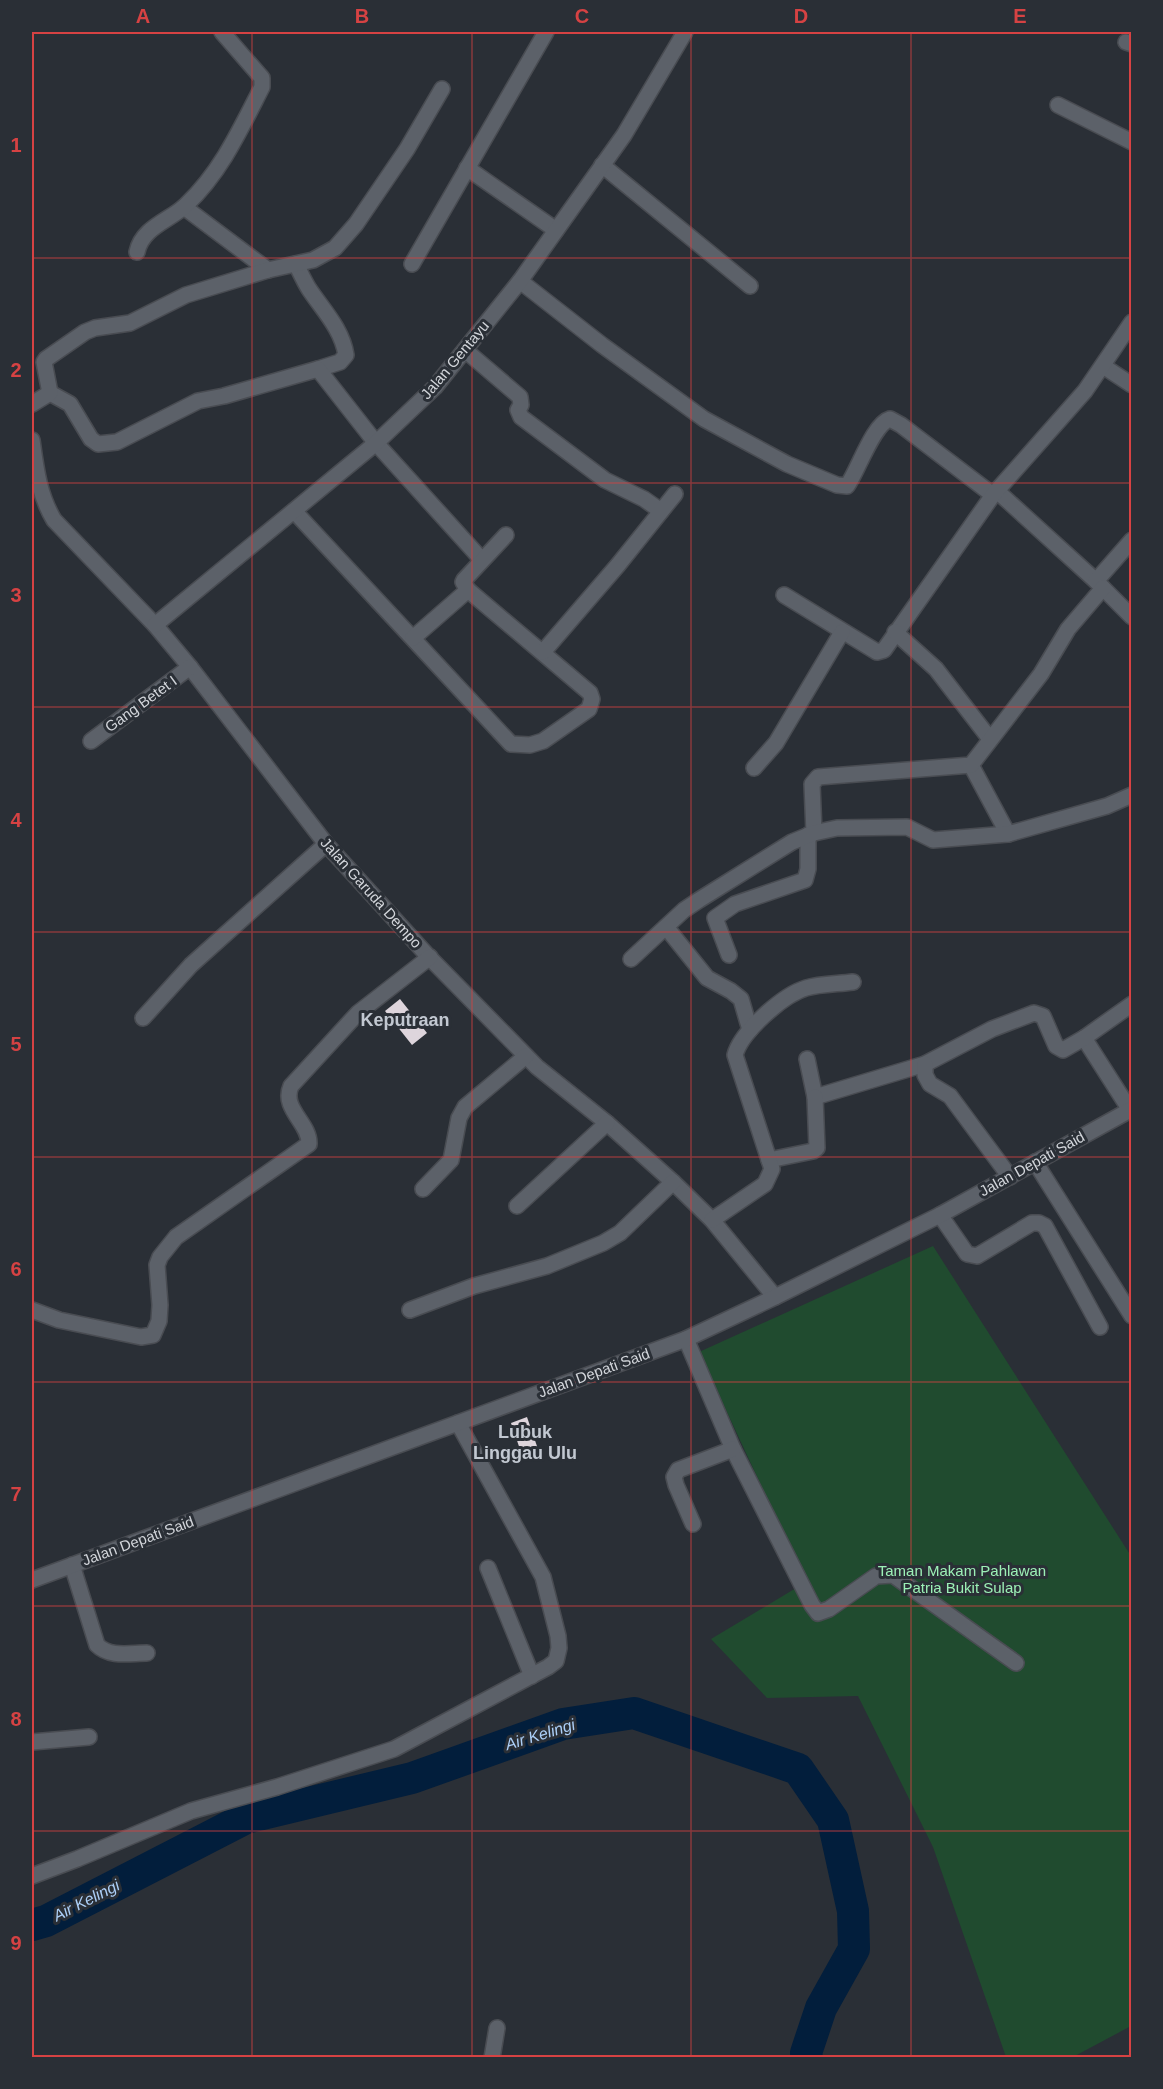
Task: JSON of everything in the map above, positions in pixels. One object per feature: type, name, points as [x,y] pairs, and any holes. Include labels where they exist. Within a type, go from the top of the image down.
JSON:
[{"type":"street","points":[[137,252],[151,230],[184,207],[212,178],[234,143],[262,87],[262,78],[222,32]]},
{"type":"street","points":[[412,264],[546,32]]},
{"type":"street","name":"Jalan Gentayu","points":[[155,625],[376,443],[435,387],[520,281],[624,135],[686,32]]},
{"type":"street","points":[[50,393],[46,359],[86,332],[130,323],[177,298],[268,270],[314,260],[344,240],[407,149],[442,89]]},
{"type":"street","points":[[1058,105],[1131,142]]},
{"type":"street","points":[[602,165],[750,286]]},
{"type":"street","points":[[466,168],[556,230]]},
{"type":"street","points":[[184,207],[268,270]]},
{"type":"street","points":[[50,393],[70,404],[91,439],[98,444],[106,445],[117,442],[198,401],[224,396],[340,362],[346,355],[345,347],[331,318],[309,288],[296,264]]},
{"type":"street","points":[[520,281],[602,345],[704,419],[787,464],[837,485],[847,486],[884,421],[890,419],[901,425],[995,493],[1099,584],[1131,617]]},
{"type":"street","points":[[783,595],[842,632],[880,652],[884,650],[995,493],[1085,391],[1131,322]]},
{"type":"street","points":[[465,350],[520,397],[521,405],[518,410],[521,417],[605,480],[644,499],[661,511]]},
{"type":"street","points":[[1103,366],[1131,385]]},
{"type":"street","points":[[318,369],[376,443],[482,560]]},
{"type":"street","points":[[32,404],[50,393]]},
{"type":"street","name":"Jalan Garuda Dempo","points":[[32,440],[39,486],[54,520],[155,625],[326,844],[430,957],[526,1056],[566,1092],[607,1123],[712,1220],[775,1297]]},
{"type":"street","points":[[543,652],[675,494]]},
{"type":"street","points":[[294,511],[511,744],[520,746],[543,741],[589,709],[592,699],[590,693],[468,590],[463,582],[506,535]]},
{"type":"street","points":[[715,918],[735,904],[805,880],[811,834],[812,784],[819,777],[970,765],[1041,674],[1068,629],[1131,540]]},
{"type":"street","points":[[413,638],[468,590]]},
{"type":"street","points":[[754,768],[776,743],[842,632]]},
{"type":"street","points":[[895,632],[936,669],[990,739]]},
{"type":"street","name":"Gang Betet I","points":[[91,741],[190,668]]},
{"type":"street","points":[[970,765],[1008,834]]},
{"type":"street","points":[[631,959],[699,900],[792,842],[811,834],[837,828],[907,827],[933,840],[1008,834],[1107,806],[1131,795]]},
{"type":"street","points":[[143,1018],[191,965],[326,844]]},
{"type":"street","points":[[699,900],[715,918],[729,955]]},
{"type":"street","points":[[666,927],[707,978],[741,999],[750,1030]]},
{"type":"street","points":[[32,1310],[59,1320],[141,1337],[153,1335],[159,1321],[157,1265],[160,1257],[176,1237],[309,1144],[308,1137],[289,1102],[288,1092],[291,1086],[358,1013],[430,957]]},
{"type":"street","points":[[712,1220],[765,1184],[772,1169],[735,1055],[738,1046],[750,1030],[782,1001],[805,988],[853,982]]},
{"type":"street","points":[[815,1097],[925,1064],[992,1029],[1034,1012],[1043,1016],[1056,1046],[1067,1048],[1131,1004]]},
{"type":"street","points":[[1084,1038],[1131,1109]]},
{"type":"street","points":[[423,1189],[451,1160],[459,1118],[465,1107],[526,1056]]},
{"type":"street","points":[[769,1161],[813,1151],[817,1148],[815,1097],[807,1059]]},
{"type":"street","points":[[925,1064],[925,1075],[930,1084],[950,1096],[1010,1177]]},
{"type":"street","name":"Jalan Depati Said","points":[[32,1580],[686,1338],[775,1297],[940,1215],[1131,1109]]},
{"type":"street","points":[[517,1206],[607,1123]]},
{"type":"street","points":[[1035,1162],[1131,1316]]},
{"type":"street","points":[[410,1311],[474,1286],[547,1266],[603,1243],[620,1233],[673,1182]]},
{"type":"street","points":[[940,1215],[967,1254],[972,1256],[977,1256],[1032,1223],[1045,1226],[1100,1327]]},
{"type":"street","points":[[686,1338],[733,1449],[812,1605],[818,1612],[822,1613],[830,1609],[876,1576],[893,1575],[1016,1663]]},
{"type":"street","points":[[32,1876],[191,1811],[277,1787],[394,1749],[556,1661],[559,1648],[558,1636],[543,1577],[458,1423]]},
{"type":"street","points":[[693,1524],[674,1477],[678,1470],[733,1449]]},
{"type":"street","points":[[72,1565],[97,1645],[104,1652],[113,1654],[147,1653]]},
{"type":"street","points":[[488,1568],[532,1676]]},
{"type":"street","points":[[32,1742],[89,1737]]},
{"type":"street","points":[[492,2058],[497,2028]]},
{"type":"green space","name":"Taman Makam Pahlawan Patria Bukit Sulap","points":[[933,1246],[1131,1556],[1131,2026],[1073,2057],[1006,2057],[933,1847],[858,1696],[767,1698],[711,1639],[806,1582],[699,1352]]},
{"type":"building","points":[[400,999],[427,1033],[412,1045],[385,1011]]},
{"type":"building","points":[[527,1417],[540,1455],[524,1461],[511,1423]]},
{"type":"waterway","name":"Air Kelingi","points":[[32,1925],[46,1921],[246,1818],[412,1778],[563,1724],[634,1713],[798,1769],[833,1820],[853,1911],[854,1949],[821,2008],[806,2053],[807,2058]]},
{"type":"district","name":"Keputraan","points":[[405,1020]]},
{"type":"district","name":"Lubuk Linggau Ulu","points":[[525,1442]]}]
